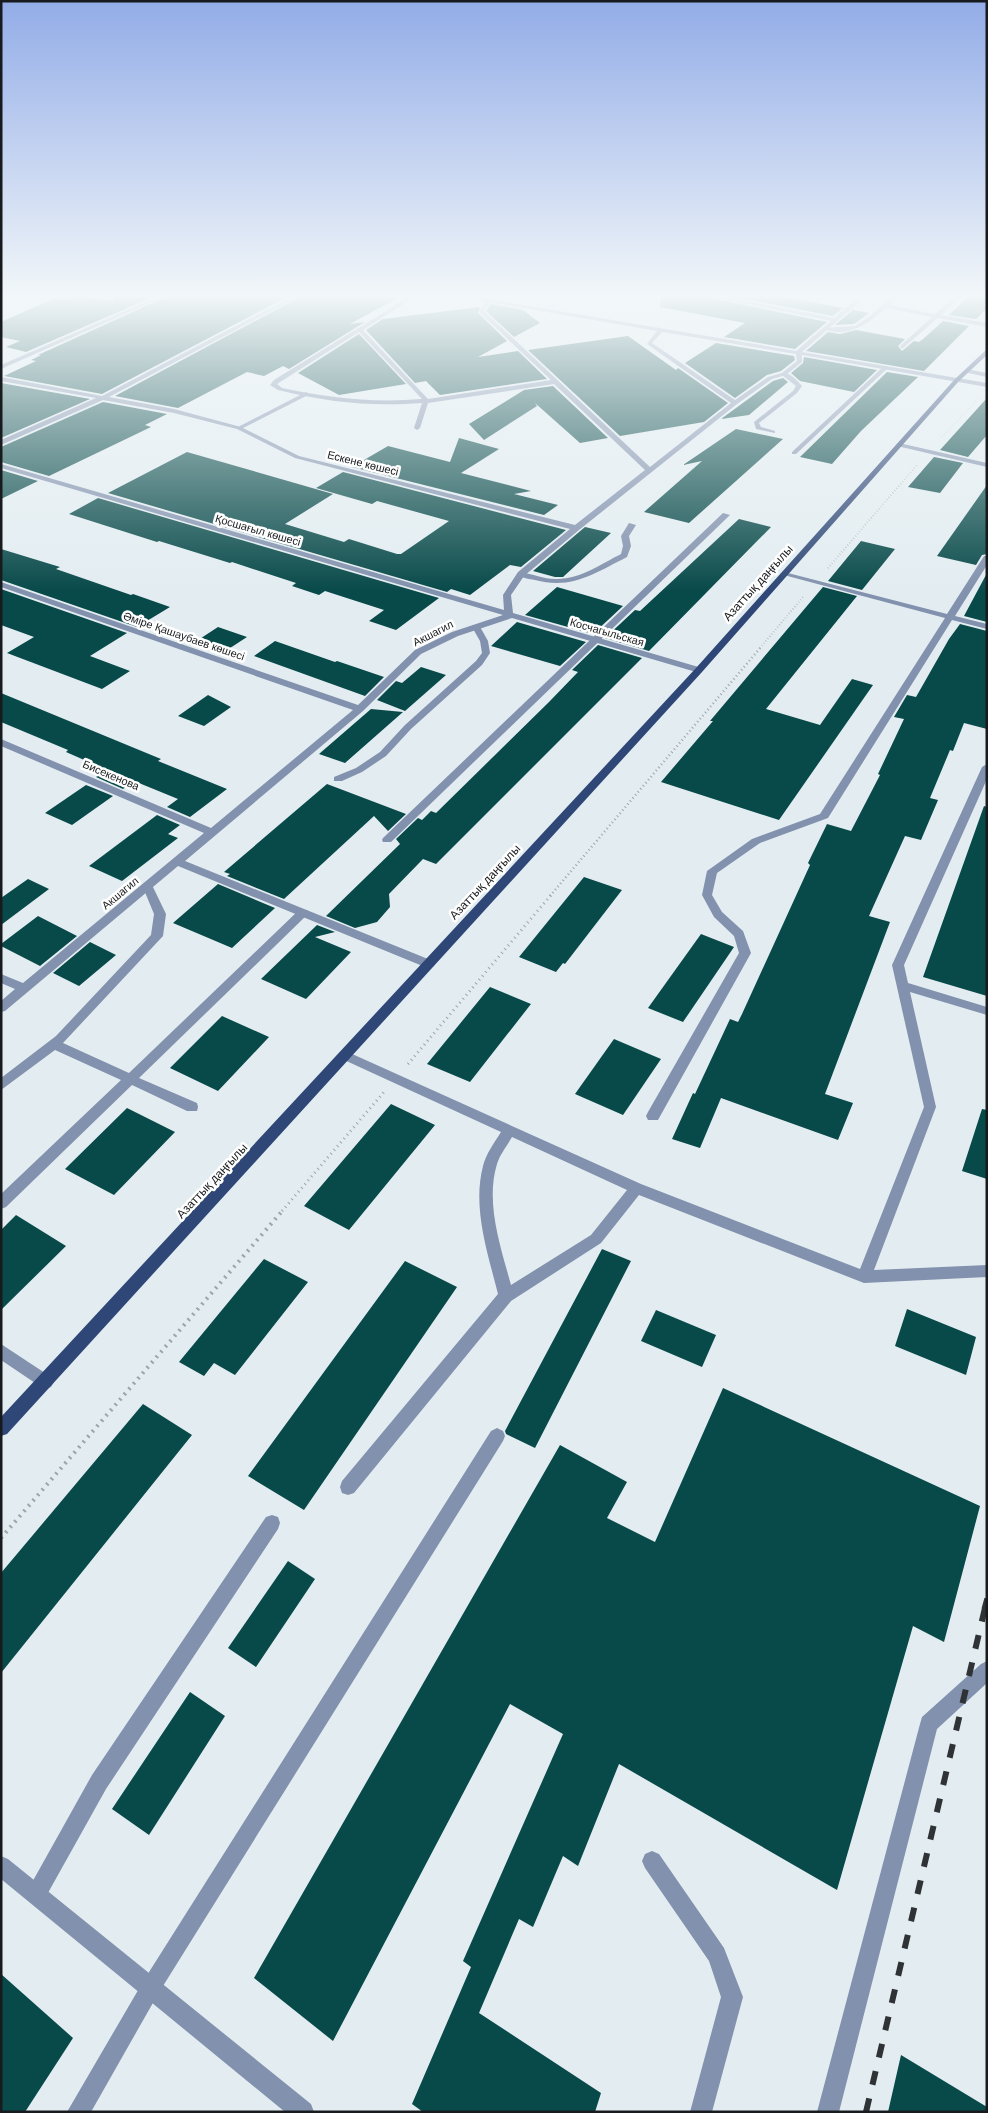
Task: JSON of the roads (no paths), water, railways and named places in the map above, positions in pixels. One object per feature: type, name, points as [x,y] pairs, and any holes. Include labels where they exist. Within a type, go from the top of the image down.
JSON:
[{"type":"main road","name":"Азаттық даңғылы","points":[[1,1429],[346,1056],[698,670],[944,395]]},
{"type":"street","name":"Ескене көшесі","points":[[84,395],[174,410],[240,428],[297,457],[576,528]]},
{"type":"street","points":[[1,443],[108,395]]},
{"type":"street","points":[[240,428],[305,395]]},
{"type":"street","points":[[310,395],[356,402],[426,400],[464,395]]},
{"type":"street","points":[[421,395],[426,400]]},
{"type":"street","points":[[567,395],[649,470]]},
{"type":"street","points":[[723,395],[735,403]]},
{"type":"street","points":[[509,616],[507,595],[521,574],[576,528],[747,395]]},
{"type":"street","points":[[773,432],[758,428],[756,424],[791,395]]},
{"type":"street","points":[[794,453],[856,395]]},
{"type":"street","points":[[417,428],[426,400]]},
{"type":"street","points":[[899,445],[987,465]]},
{"type":"street","name":"Қосшағыл көшесі","points":[[1,466],[509,616]]},
{"type":"street","points":[[387,840],[726,515]]},
{"type":"street","points":[[521,574],[546,581],[566,582],[580,577],[624,555],[627,546],[625,536],[632,525]]},
{"type":"street","points":[[652,1116],[745,953],[738,934],[718,914],[707,895],[712,871],[756,840],[824,816],[987,558]]},
{"type":"street","points":[[784,574],[987,627]]},
{"type":"street","name":"Әміре Қашаубаев көшесі","points":[[1,584],[360,709]]},
{"type":"street","name":"Акшагил","points":[[1,1008],[360,709],[418,652],[455,634],[509,616]]},
{"type":"street","name":"Косчагыльская","points":[[509,616],[698,670]]},
{"type":"street","points":[[338,779],[359,770],[383,754],[408,727],[479,663],[486,653],[484,641],[476,627]]},
{"type":"street","name":"Бисекенова","points":[[1,742],[211,832]]},
{"type":"street","points":[[864,1278],[930,1107],[898,965],[987,767]]},
{"type":"street","points":[[176,862],[429,964]]},
{"type":"street","points":[[1,1085],[60,1040],[157,936],[160,914],[147,885]]},
{"type":"street","points":[[1,1203],[303,913]]},
{"type":"street","points":[[1,978],[23,988]]},
{"type":"street","points":[[903,986],[987,1011]]},
{"type":"street","points":[[53,1044],[192,1107]]},
{"type":"street","points":[[346,1056],[636,1188],[864,1278],[987,1271]]},
{"type":"street","points":[[506,1296],[486,1204],[490,1165],[509,1131]]},
{"type":"street","points":[[348,1487],[506,1296],[596,1240],[636,1188]]},
{"type":"street","points":[[1,1351],[46,1382]]},
{"type":"street","points":[[78,2112],[151,1987],[497,1436]]},
{"type":"street","points":[[37,1893],[99,1782],[272,1523]]},
{"type":"street","points":[[828,2112],[929,1724],[987,1670]]},
{"type":"street","points":[[652,1861],[717,1955],[732,1997],[701,2112]]},
{"type":"street","points":[[1,1866],[37,1893],[303,2112]]},
{"type":"railway","points":[[984,1609],[987,1598]]},
{"type":"railway","points":[[866,2112],[985,1608]]}]
